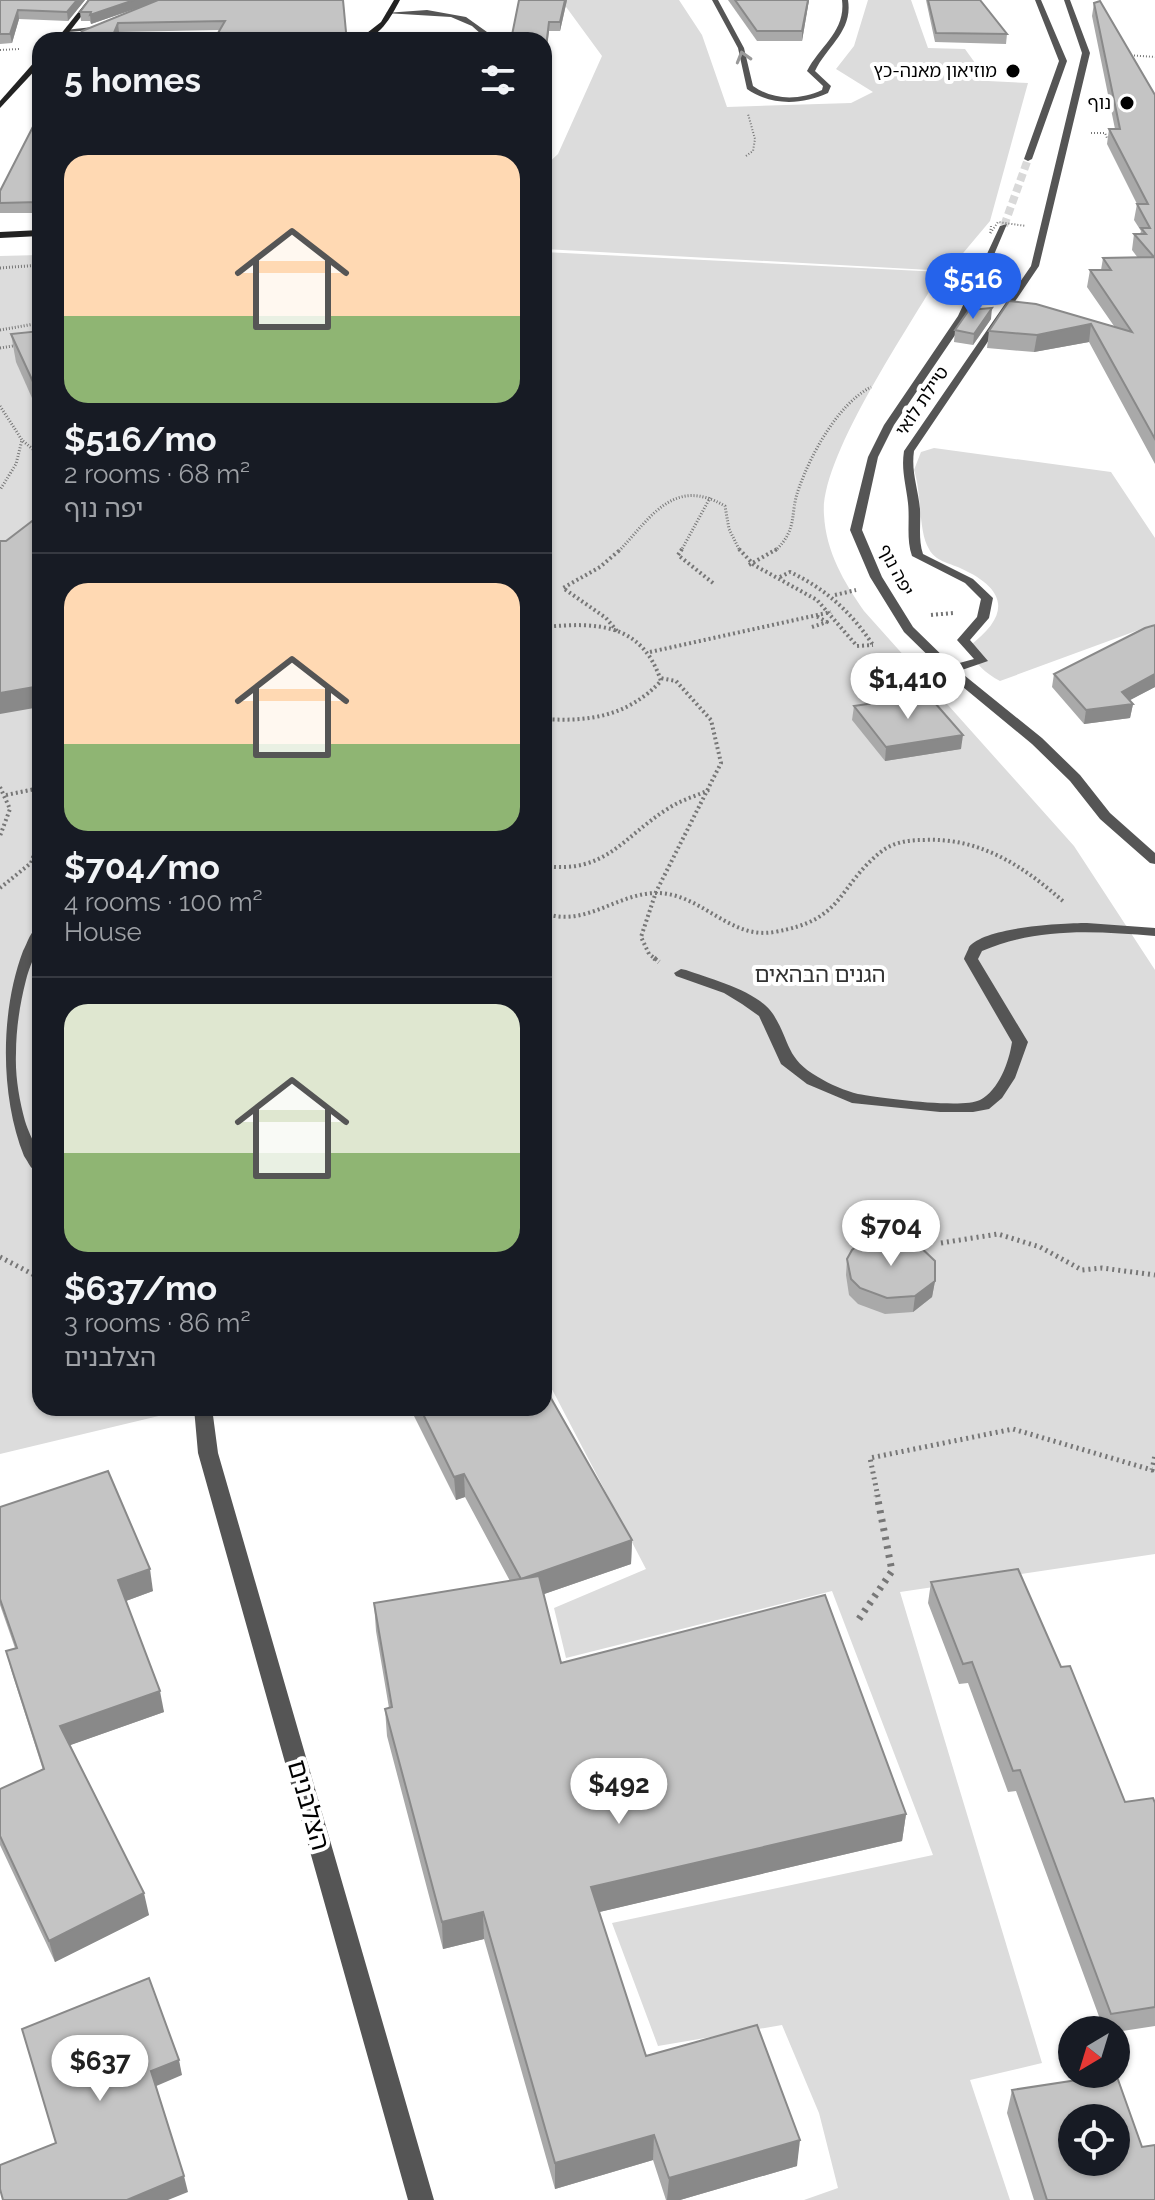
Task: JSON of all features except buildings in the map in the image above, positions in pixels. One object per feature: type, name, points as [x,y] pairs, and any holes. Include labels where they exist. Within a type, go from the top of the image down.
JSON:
[{"type":"street","points":[[68,30],[91,0]]},
{"type":"street","points":[[372,32],[384,23],[397,0]]},
{"type":"street","points":[[715,0],[741,48],[750,87],[780,99],[802,99],[825,91],[827,86],[811,71],[839,33],[847,6],[845,0]]},
{"type":"street","points":[[1028,159],[1063,61],[1038,0]]},
{"type":"street","name":"טיילת לואי","points":[[950,670],[982,661],[963,640],[983,618],[987,598],[959,574],[918,556],[912,543],[914,506],[904,475],[909,451],[1035,266],[1040,233],[1086,53],[1067,0]]},
{"type":"street","points":[[388,13],[442,12],[464,18],[484,32]]},
{"type":"street","points":[[91,32],[115,23]]},
{"type":"street","points":[[68,30],[102,28]]},
{"type":"street","points":[[0,106],[32,70]]},
{"type":"street","name":"יפה נוף","points":[[1004,226],[963,316],[897,412],[873,457],[856,530],[876,577],[908,629],[950,670],[1037,741],[1075,778],[1105,816],[1155,860]]},
{"type":"street","points":[[0,235],[32,233]]},
{"type":"street","points":[[0,245],[32,243]]},
{"type":"street","points":[[681,973],[729,990],[765,1014],[787,1061],[834,1091],[852,1098],[973,1108],[993,1098],[1019,1054],[1020,1042],[971,959],[976,948],[1017,935],[1079,924],[1155,932]]},
{"type":"street","points":[[32,949],[18,981],[6,1076],[22,1142],[32,1156]]},
{"type":"street","name":"הצלבנים","points":[[204,1416],[208,1453],[421,2200]]},
{"type":"path","points":[[746,156],[753,151],[755,139],[746,105],[764,95]]},
{"type":"path","points":[[1087,133],[1123,138]]},
{"type":"path","points":[[991,226],[990,234],[998,222],[1026,226]]},
{"type":"path","points":[[0,268],[32,266]]},
{"type":"path","points":[[0,330],[32,324]]},
{"type":"path","points":[[0,348],[27,344]]},
{"type":"path","points":[[749,565],[769,558],[776,551],[795,518],[793,502],[800,483],[842,411],[856,395],[871,387]]},
{"type":"path","points":[[0,406],[22,440],[32,448]]},
{"type":"path","points":[[0,421],[10,419]]},
{"type":"path","points":[[0,490],[16,464],[22,440]]},
{"type":"path","points":[[552,720],[576,721],[610,717],[635,707],[650,694],[660,678],[658,663],[650,652],[617,631],[606,618],[563,588],[610,559],[649,516],[673,499],[690,493],[712,495],[725,506],[728,530],[749,565],[779,577],[831,612],[857,646],[873,645],[854,616],[834,596],[790,572],[779,577]]},
{"type":"path","points":[[712,495],[696,516],[691,536],[678,555],[713,583]]},
{"type":"path","points":[[834,596],[845,593]]},
{"type":"path","points":[[650,652],[831,612]]},
{"type":"path","points":[[812,627],[827,622],[815,615]]},
{"type":"path","points":[[552,626],[580,623],[617,631]]},
{"type":"path","points":[[660,678],[676,681],[711,720],[721,763],[656,892],[641,937],[649,954],[681,973]]},
{"type":"path","points":[[0,787],[10,809],[0,836]]},
{"type":"path","points":[[6,795],[32,790]]},
{"type":"path","points":[[552,868],[563,870],[602,863],[669,807],[710,790]]},
{"type":"path","points":[[552,918],[576,918],[630,895],[656,892],[692,898],[733,926],[767,934],[826,916],[842,904],[881,852],[902,842],[934,838],[971,841],[1002,855],[1097,926]]},
{"type":"path","points":[[0,888],[32,860]]},
{"type":"path","points":[[941,1243],[998,1234],[1040,1247],[1082,1270],[1102,1268],[1155,1275]]},
{"type":"path","points":[[0,1257],[32,1274]]},
{"type":"path","points":[[859,1619],[892,1571],[870,1458],[1013,1429],[1152,1470],[1155,1455]]},
{"type":"green space","points":[[561,0],[679,0],[702,35],[727,107],[851,103],[873,92],[836,69],[854,46],[868,0],[911,0],[928,48],[965,49],[988,81],[1028,83],[990,221],[948,271],[552,249],[552,160],[558,154],[602,56]]},
{"type":"green space","name":"הגנים הבהאים","points":[[552,252],[941,272],[869,392],[836,461],[826,490],[824,515],[828,542],[843,578],[864,611],[1074,846],[1155,970],[1155,1554],[900,1592],[1042,2063],[970,2080],[1010,2200],[804,2200],[838,2188],[819,2113],[782,2025],[658,2046],[612,1923],[933,1855],[832,1591],[566,1658],[554,1608],[646,1569],[552,1389]]},
{"type":"green space","points":[[32,255],[32,1416],[159,1416],[0,1454],[0,256]]},
{"type":"green space","points":[[934,448],[1111,472],[1155,538],[1155,624],[1000,681],[985,671],[968,647],[982,636],[997,614],[995,594],[976,576],[935,556],[923,532],[914,470],[921,452]]},
{"type":"tunnel","points":[[1004,226],[1028,159]]},
{"type":"place","name":"מוזיאון מאנה-כץ","points":[[1013,71]]},
{"type":"place","name":"נוף","points":[[1127,103]]}]
